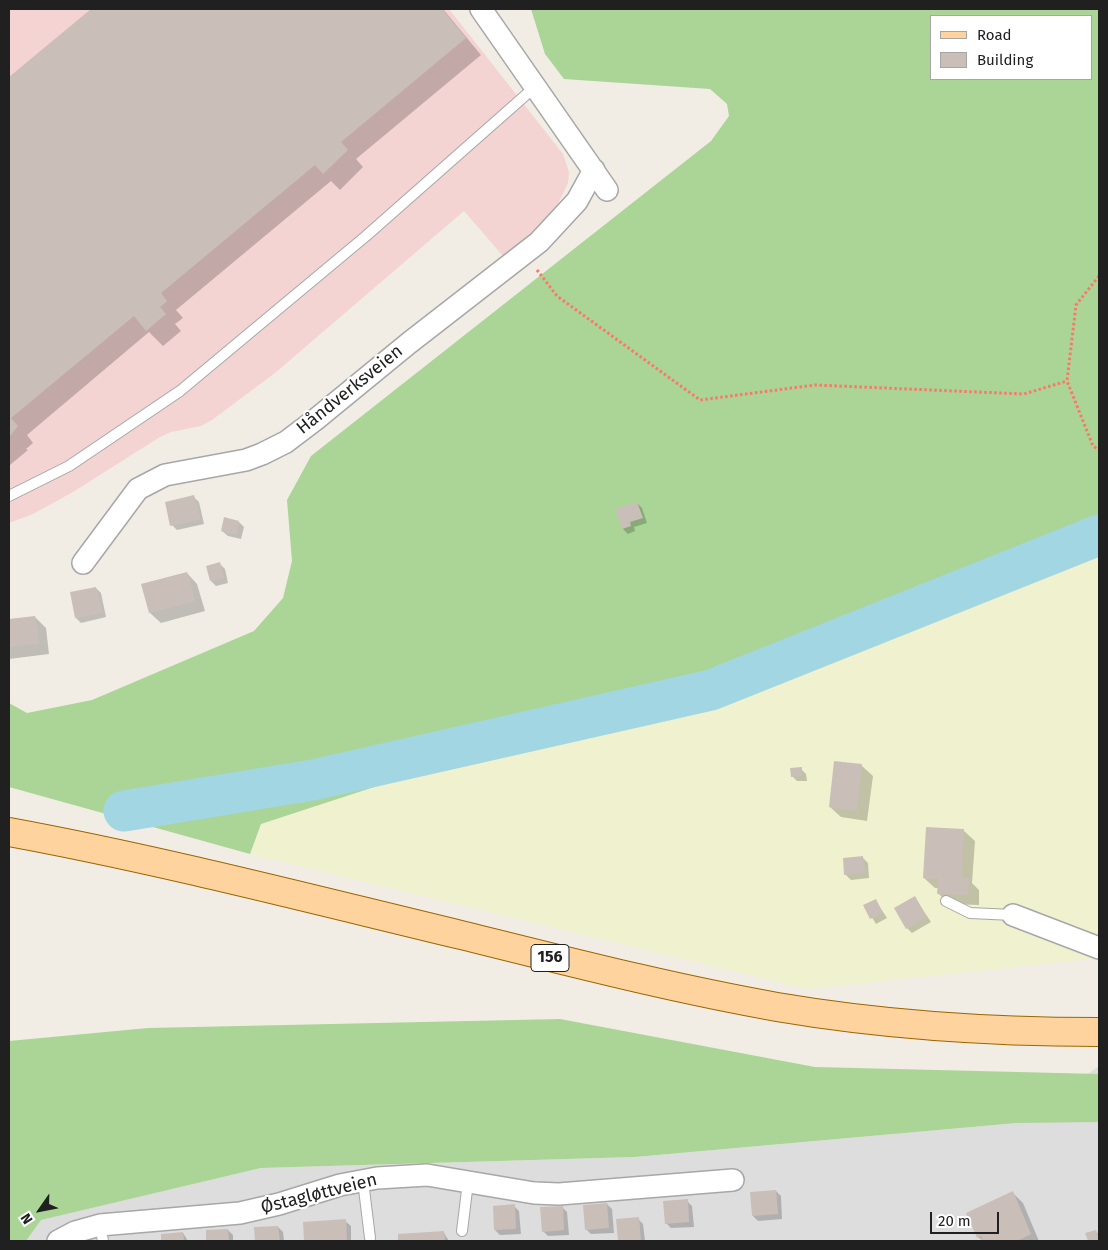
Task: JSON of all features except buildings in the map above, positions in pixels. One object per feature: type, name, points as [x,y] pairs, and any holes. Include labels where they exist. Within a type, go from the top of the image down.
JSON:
[{"type":"main road","name":"156","points":[[9,832],[158,862],[627,977],[779,1007],[899,1023],[1017,1031],[1099,1032]]},
{"type":"street","points":[[481,9],[607,190]]},
{"type":"street","name":"Håndverksveien","points":[[84,563],[138,490],[166,475],[246,460],[286,442],[524,254],[559,222],[577,201],[594,170]]},
{"type":"street","points":[[1013,915],[1099,948]]},
{"type":"street","name":"Østagløttveien","points":[[58,1241],[76,1232],[102,1233],[240,1214],[340,1185],[426,1175],[534,1193],[559,1194],[733,1180]]},
{"type":"lane","points":[[9,496],[69,466],[180,391],[366,236],[536,86]]},
{"type":"lane","points":[[946,901],[970,912],[1013,915]]},
{"type":"lane","points":[[362,1181],[370,1238]]},
{"type":"lane","points":[[462,1231],[468,1182]]},
{"type":"path","points":[[524,254],[557,296],[700,400],[815,385],[1024,394],[1067,381]]},
{"type":"path","points":[[1099,276],[1076,305],[1067,381],[1093,446],[1099,450]]},
{"type":"shaded area","points":[[9,9],[449,9],[563,154],[569,172],[568,183],[556,208],[545,222],[503,256],[464,211],[275,373],[212,420],[201,426],[171,432],[160,437],[73,492],[33,514],[9,523]]},
{"type":"shaded area","points":[[1099,1066],[1099,1241],[26,1241],[40,1220],[261,1168],[635,1157],[1017,1123]]},
{"type":"green space","points":[[531,9],[1099,9],[1099,550],[261,824],[250,854],[9,787],[9,703],[27,713],[92,700],[254,631],[283,598],[292,561],[287,500],[311,456],[711,141],[729,116],[727,104],[710,89],[564,79],[545,54]]},
{"type":"green space","points":[[1099,550],[1099,958],[808,989],[250,854],[261,824]]},
{"type":"green space","points":[[560,1019],[815,1067],[1099,1074],[1099,1122],[1017,1123],[635,1157],[261,1168],[41,1220],[26,1241],[9,1241],[9,1041],[148,1028]]},
{"type":"waterway","points":[[124,811],[313,780],[711,690],[1099,535]]}]
